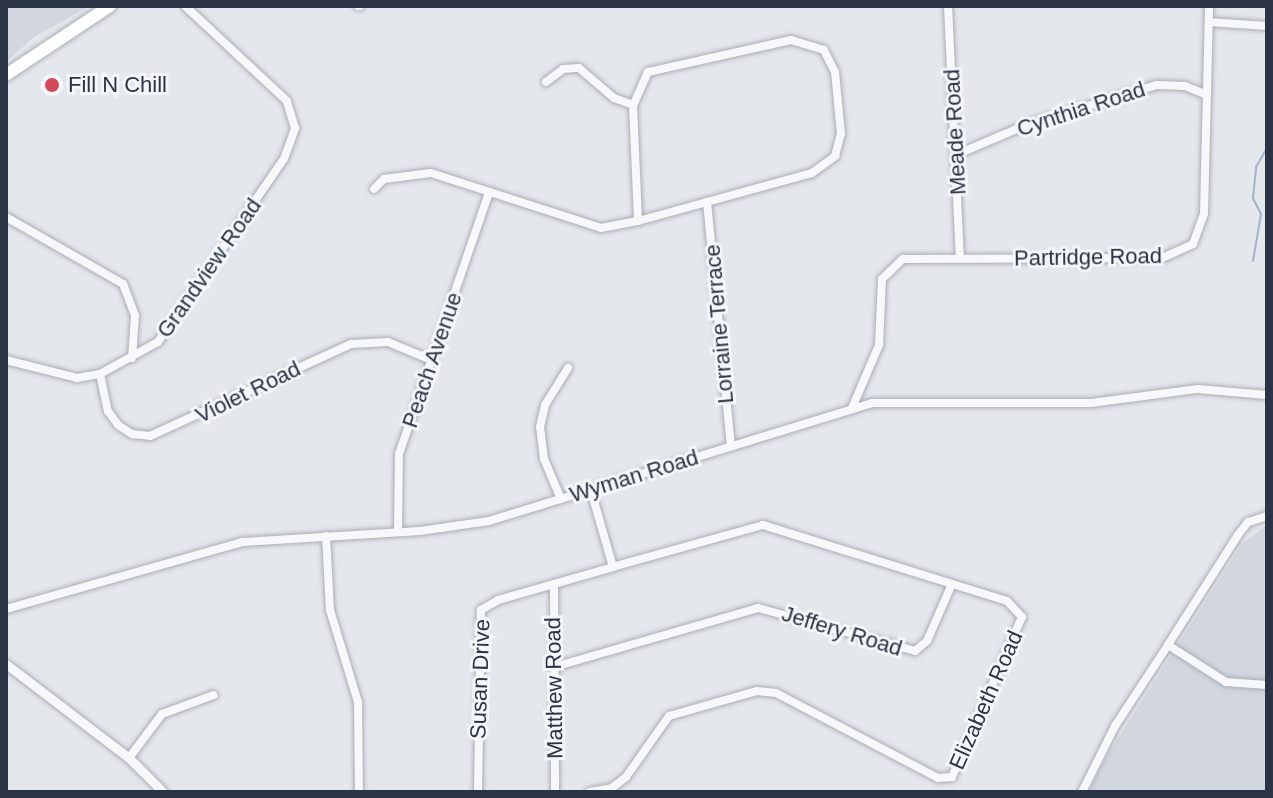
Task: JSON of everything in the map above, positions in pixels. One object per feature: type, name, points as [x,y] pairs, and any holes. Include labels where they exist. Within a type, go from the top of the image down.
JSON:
[{"type":"main road","points":[[6,75],[110,6]]},
{"type":"street","name":"Grandview Road","points":[[6,360],[61,377],[100,374],[132,358],[173,324],[293,140],[292,110],[185,6]]},
{"type":"street","name":"Meade Road","points":[[948,6],[958,154],[960,258]]},
{"type":"street","name":"Partridge Road","points":[[852,408],[877,354],[885,274],[910,257],[1162,258],[1186,251],[1203,225],[1209,6]]},
{"type":"street","points":[[1209,22],[1267,26]]},
{"type":"street","points":[[374,189],[384,179],[431,173],[586,226],[638,221],[812,173],[835,156],[841,134],[839,92],[824,50],[791,40],[660,66],[644,75],[633,105],[638,221]]},
{"type":"street","points":[[546,82],[566,68],[579,68],[614,98],[633,105]]},
{"type":"street","name":"Cynthia Road","points":[[958,154],[1060,113],[1157,85],[1172,83],[1207,95]]},
{"type":"street","name":"Peach Avenue","points":[[398,532],[399,454],[489,192]]},
{"type":"street","name":"Lorraine Terrace","points":[[707,202],[731,446]]},
{"type":"street","points":[[6,217],[123,284],[135,316],[132,358]]},
{"type":"street","name":"Violet Road","points":[[100,374],[108,411],[118,425],[132,434],[150,436],[351,344],[388,342],[431,360]]},
{"type":"street","points":[[561,499],[544,459],[540,427],[545,405],[568,368]]},
{"type":"street","name":"Wyman Road","points":[[6,609],[230,545],[464,526],[591,491],[852,408],[892,401],[1091,403],[1176,389],[1267,395]]},
{"type":"street","points":[[591,491],[613,567]]},
{"type":"street","points":[[1082,792],[1115,726],[1238,535],[1248,522],[1267,516]]},
{"type":"street","name":"Elizabeth Road","points":[[590,792],[612,788],[626,777],[669,716],[757,691],[776,693],[938,778],[952,777],[1022,617],[1007,601],[763,525],[613,567]]},
{"type":"street","points":[[326,536],[330,610],[358,702],[359,792]]},
{"type":"street","name":"Susan Drive","points":[[478,792],[479,614],[489,603],[613,567]]},
{"type":"street","name":"Matthew Road","points":[[554,584],[555,792]]},
{"type":"street","name":"Jeffery Road","points":[[554,667],[758,608],[915,651],[927,641],[952,584]]},
{"type":"street","points":[[1168,645],[1226,682],[1267,685]]},
{"type":"street","points":[[6,664],[129,758],[163,792]]},
{"type":"street","points":[[129,758],[162,714],[214,695]]},
{"type":"shaded area","points":[[6,6],[90,6],[34,37],[6,62]]},
{"type":"shaded area","points":[[1267,525],[1267,792],[1089,792],[1099,768],[1243,543]]},
{"type":"waterway","points":[[1253,261],[1261,214],[1253,198],[1256,167],[1267,148]]},
{"type":"place","name":"Fill N Chill","points":[[52,85]]}]
